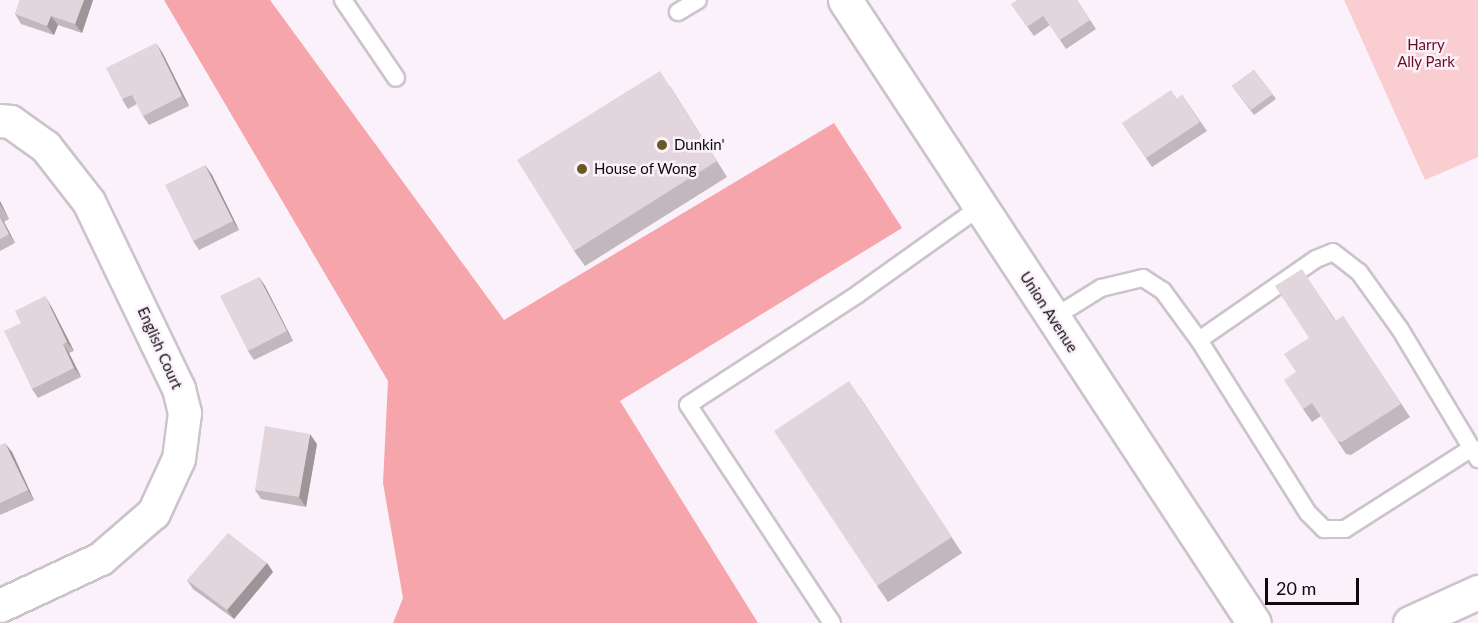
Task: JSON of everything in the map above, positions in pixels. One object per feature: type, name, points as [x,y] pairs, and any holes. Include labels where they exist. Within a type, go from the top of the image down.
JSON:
[{"type":"street","name":"Union Avenue","points":[[845,0],[1254,623]]},
{"type":"street","name":"English Court","points":[[0,121],[11,122],[46,147],[89,202],[175,379],[184,413],[179,459],[154,513],[101,560],[0,606]]},
{"type":"street","points":[[1410,623],[1478,592]]},
{"type":"lane","points":[[343,0],[396,78]]},
{"type":"lane","points":[[678,12],[698,0]]},
{"type":"lane","points":[[832,623],[688,405],[858,294],[980,207]]},
{"type":"lane","points":[[1053,318],[1101,288],[1143,278],[1163,291],[1199,340],[1308,513],[1324,528],[1345,529],[1475,453],[1400,329],[1359,272],[1333,252],[1316,259],[1199,340]]},
{"type":"green space","name":"Harry Ally Park","points":[[1344,0],[1478,0],[1478,157],[1425,180]]},
{"type":"shaded area","points":[[164,0],[270,0],[504,320],[834,123],[902,228],[620,401],[758,623],[393,623],[403,598],[383,483],[388,381]]},
{"type":"building","points":[[20,0],[84,0],[75,24],[51,16],[47,26],[15,14]]},
{"type":"building","points":[[1017,0],[1077,0],[1090,20],[1060,40],[1043,16],[1027,27],[1011,4]]},
{"type":"building","points":[[156,43],[182,96],[143,116],[132,95],[122,99],[106,68]]},
{"type":"building","points":[[1254,70],[1273,94],[1251,110],[1232,86]]},
{"type":"building","points":[[660,71],[717,161],[574,251],[517,160]]},
{"type":"building","points":[[1171,90],[1177,99],[1182,95],[1200,122],[1146,158],[1122,123]]},
{"type":"building","points":[[205,165],[233,221],[193,241],[165,185]]},
{"type":"building","points":[[0,217],[9,234],[0,239]]},
{"type":"building","points":[[1302,269],[1335,321],[1343,316],[1401,404],[1342,442],[1337,441],[1312,403],[1303,409],[1284,380],[1296,372],[1284,354],[1309,338],[1275,286]]},
{"type":"building","points":[[259,277],[287,331],[248,351],[220,296]]},
{"type":"building","points":[[45,296],[67,342],[63,344],[74,368],[32,389],[4,331],[21,323],[15,311]]},
{"type":"building","points":[[849,381],[952,537],[877,586],[774,431]]},
{"type":"building","points":[[265,426],[310,434],[299,497],[255,490]]},
{"type":"building","points":[[5,443],[28,490],[0,503],[0,445]]},
{"type":"building","points":[[228,533],[267,563],[227,610],[187,580]]},
{"type":"place","name":"Dunkin'","points":[[662,145]]},
{"type":"place","name":"House of Wong","points":[[582,169]]}]
